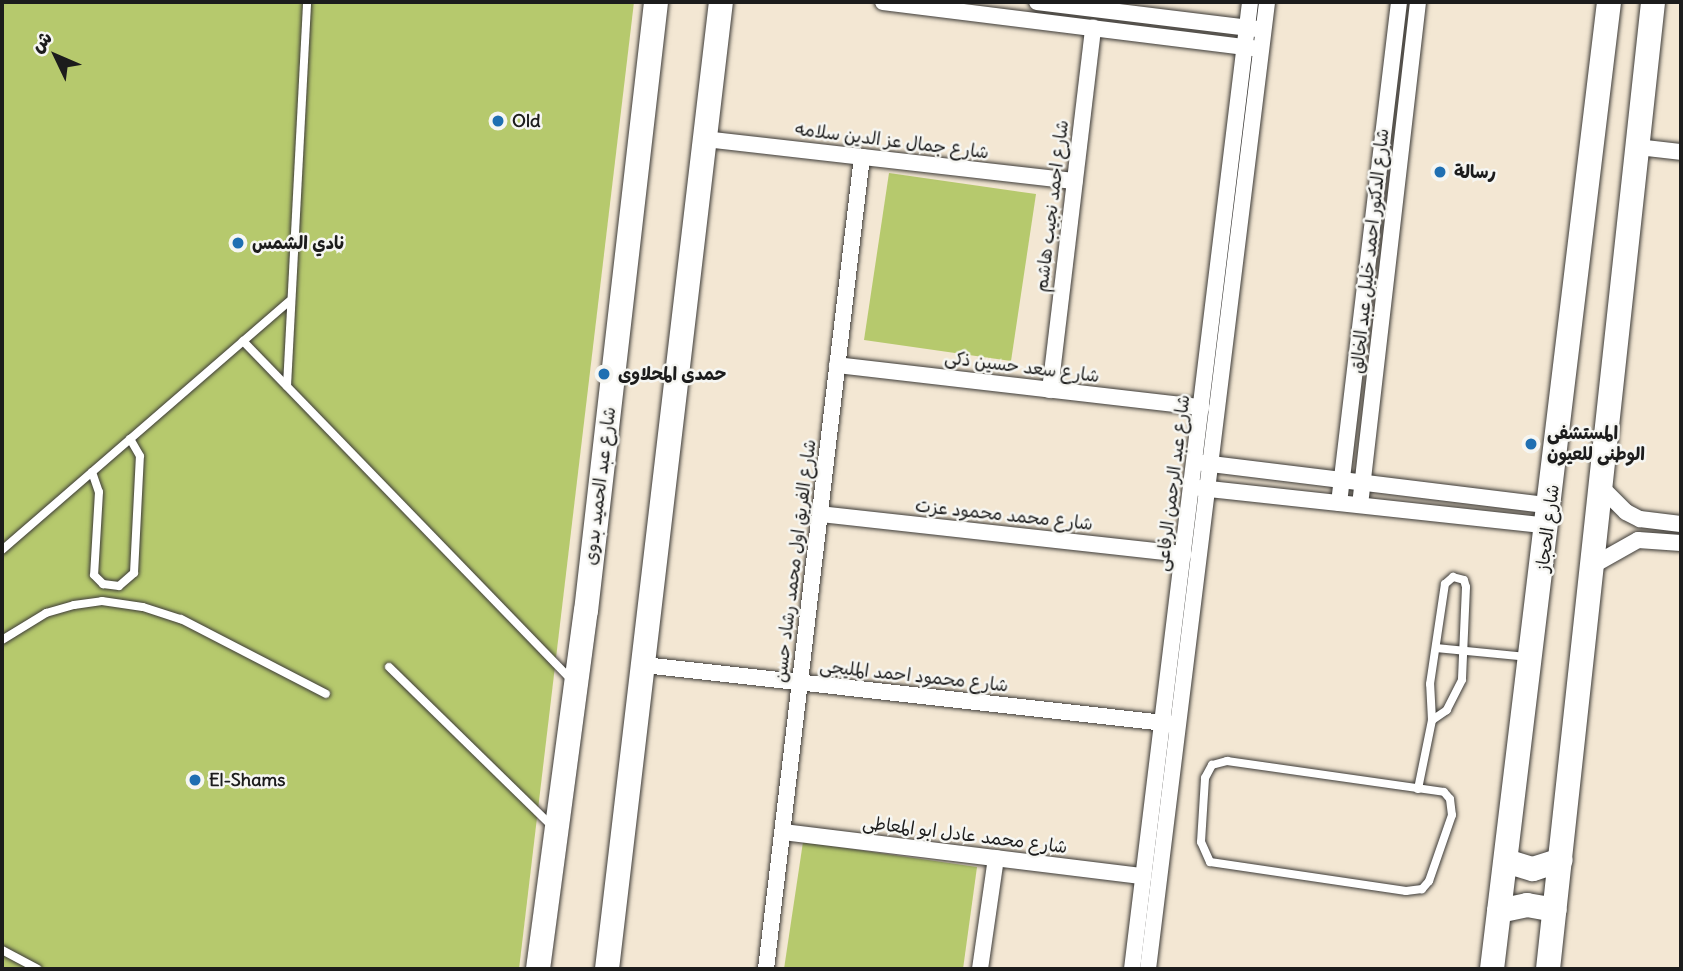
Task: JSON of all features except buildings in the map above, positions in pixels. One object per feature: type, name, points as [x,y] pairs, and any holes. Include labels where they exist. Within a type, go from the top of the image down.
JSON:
[{"type":"main road","name":"شارع عبد الحميد بدوى","points":[[537,969],[559,833],[656,2]]},
{"type":"main road","points":[[607,969],[721,2]]},
{"type":"main road","name":"شارع الحجاز","points":[[1492,969],[1550,516],[1609,2]]},
{"type":"main road","points":[[1548,969],[1653,2]]},
{"type":"main road","points":[[1506,861],[1533,869],[1561,860]]},
{"type":"main road","points":[[1500,911],[1527,905],[1555,910]]},
{"type":"street","points":[[883,2],[1253,48]]},
{"type":"street","points":[[1037,2],[1255,29]]},
{"type":"street","name":"شارع عبد الرحمن الرفاعى","points":[[1148,969],[1184,554],[1202,488],[1212,465],[1255,29],[1251,2]]},
{"type":"street","name":"شارع عبد الرحمن الرفاعى","points":[[1255,29],[1267,2]]},
{"type":"street","name":"شارع الدكتور احمد خليل عبد الخالق","points":[[1339,503],[1399,2]]},
{"type":"street","name":"شارع الدكتور احمد خليل عبد الخالق","points":[[1360,505],[1418,2]]},
{"type":"street","name":"شارع احمد نجيب هاشم","points":[[1050,390],[1093,28]]},
{"type":"street","name":"شارع عبد الرحمن الرفاعى","points":[[1132,969],[1143,876],[1171,724],[1202,488],[1195,462],[1253,48]]},
{"type":"street","name":"شارع جمال عز الدين سلامه","points":[[705,139],[1075,181]]},
{"type":"street","points":[[1638,146],[1681,152]]},
{"type":"street","name":"شارع الفريق اول محمد رشاد حسن","points":[[766,969],[862,157]]},
{"type":"street","name":"شارع سعد حسين ذكى","points":[[837,365],[1202,407]]},
{"type":"street","points":[[1195,462],[1363,483],[1550,516]]},
{"type":"street","points":[[1601,487],[1626,512],[1640,519],[1681,524]]},
{"type":"street","points":[[1202,488],[1360,505],[1550,516]]},
{"type":"street","name":"شارع محمد محمود عزت","points":[[820,514],[1184,554]]},
{"type":"street","points":[[1590,567],[1638,540],[1681,543]]},
{"type":"street","name":"شارع محمود احمد المليجى","points":[[644,665],[1171,724]]},
{"type":"street","name":"شارع محمد عادل ابو المعاطى","points":[[783,832],[1143,876]]},
{"type":"street","points":[[980,969],[996,858]]},
{"type":"lane","points":[[287,386],[289,302],[307,2]]},
{"type":"lane","points":[[2,550],[289,302]]},
{"type":"lane","points":[[243,341],[577,685]]},
{"type":"lane","points":[[92,472],[99,492],[94,575],[103,584],[119,586],[134,572],[140,456],[130,439]]},
{"type":"lane","points":[[1418,789],[1432,720],[1429,696],[1445,584],[1457,577],[1466,587],[1466,651],[1459,690],[1443,714],[1432,720]]},
{"type":"lane","points":[[2,640],[46,613],[74,605],[102,601],[143,607],[181,619],[326,694]]},
{"type":"lane","points":[[1436,648],[1532,658]]},
{"type":"lane","points":[[389,667],[559,833]]},
{"type":"lane","points":[[1217,762],[1418,789],[1444,792],[1453,809],[1429,881],[1417,891],[1216,866],[1202,850],[1205,778],[1217,762]]},
{"type":"lane","points":[[2,950],[37,969]]},
{"type":"green space","points":[[2,2],[634,2],[519,969],[2,969]]},
{"type":"green space","points":[[889,173],[1036,194],[1011,361],[864,340]]},
{"type":"green space","points":[[803,842],[977,867],[963,969],[784,969]]},
{"type":"place","name":"Old","points":[[498,121]]},
{"type":"place","name":"رسالة","points":[[1440,172]]},
{"type":"place","name":"نادي الشمس","points":[[238,243]]},
{"type":"place","name":"حمدى المحلاوى","points":[[604,374]]},
{"type":"place","name":"المستشفى الوطنى للعيون","points":[[1531,444]]},
{"type":"place","name":"El-Shams","points":[[195,780]]}]
